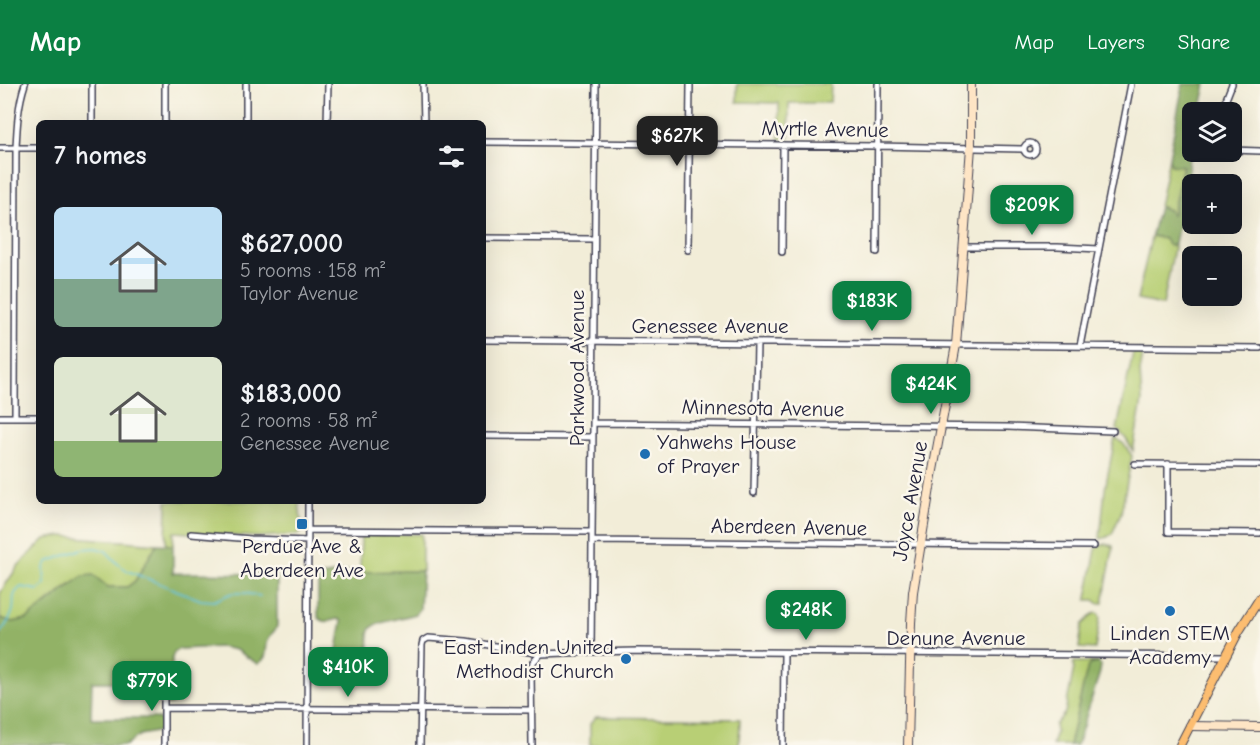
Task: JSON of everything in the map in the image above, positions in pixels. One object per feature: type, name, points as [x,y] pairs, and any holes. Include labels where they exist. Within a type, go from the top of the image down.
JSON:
[{"type":"main road","points":[[1180,745],[1239,631],[1260,598]]},
{"type":"street","points":[[15,417],[16,148],[21,95],[25,84]]},
{"type":"street","points":[[92,84],[92,120]]},
{"type":"street","points":[[165,84],[165,120]]},
{"type":"street","points":[[246,84],[246,120]]},
{"type":"street","points":[[327,120],[328,84]]},
{"type":"street","points":[[423,84],[424,120]]},
{"type":"street","name":"Parkwood Avenue","points":[[591,652],[596,84]]},
{"type":"street","points":[[688,250],[690,84]]},
{"type":"street","points":[[877,252],[878,84]]},
{"type":"street","name":"Joyce Avenue","points":[[908,745],[913,592],[956,345],[971,147],[971,84]]},
{"type":"street","points":[[1080,346],[1131,84]]},
{"type":"street","points":[[1225,102],[1232,84]]},
{"type":"street","name":"Myrtle Avenue","points":[[486,142],[1023,149]]},
{"type":"street","points":[[782,252],[783,145]]},
{"type":"street","points":[[0,147],[36,148]]},
{"type":"street","points":[[1242,150],[1260,151]]},
{"type":"street","points":[[486,238],[594,239]]},
{"type":"street","points":[[964,248],[1099,249]]},
{"type":"street","name":"Genessee Avenue","points":[[486,340],[1260,348]]},
{"type":"street","points":[[754,493],[757,343]]},
{"type":"street","points":[[0,417],[36,417]]},
{"type":"street","name":"Minnesota Avenue","points":[[594,423],[1007,427],[1113,431]]},
{"type":"street","points":[[486,436],[593,437]]},
{"type":"street","points":[[1135,464],[1260,465]]},
{"type":"street","points":[[1168,464],[1168,532],[1260,533]]},
{"type":"street","points":[[308,504],[308,745]]},
{"type":"street","points":[[308,530],[592,532]]},
{"type":"street","points":[[191,534],[308,541]]},
{"type":"street","name":"Aberdeen Avenue","points":[[592,541],[1094,546]]},
{"type":"street","name":"Denune Avenue","points":[[421,710],[422,645],[425,640],[433,638],[466,641],[541,654],[591,652],[1226,656]]},
{"type":"street","points":[[783,745],[784,653]]},
{"type":"street","points":[[532,745],[531,672],[533,662],[541,654]]},
{"type":"street","points":[[164,680],[164,745]]},
{"type":"street","points":[[164,708],[532,710]]},
{"type":"street","points":[[420,745],[421,710]]},
{"type":"street","points":[[1190,726],[1260,727]]},
{"type":"green space","points":[[737,84],[831,84],[830,103],[789,103],[789,139],[779,139],[779,103],[737,102]]},
{"type":"green space","points":[[1183,84],[1206,84],[1202,102],[1182,102],[1182,162],[1188,162],[1189,174],[1182,174],[1182,210],[1175,243],[1171,246],[1165,239],[1152,234],[1159,207],[1169,210],[1172,215],[1183,166],[1171,165],[1169,158]]},
{"type":"green space","points":[[1169,158],[1171,165],[1183,165],[1172,216],[1163,207],[1159,207]]},
{"type":"green space","points":[[1152,234],[1165,239],[1171,246],[1175,243],[1163,305],[1137,300]]},
{"type":"green space","points":[[1138,350],[1143,351],[1140,372],[1142,401],[1133,451],[1117,429],[1133,353]]},
{"type":"green space","points":[[1115,438],[1123,443],[1132,456],[1121,513],[1112,534],[1101,539],[1105,489]]},
{"type":"green space","points":[[167,504],[299,504],[302,530],[297,535],[258,537],[174,532],[173,545],[166,545]]},
{"type":"green space","points":[[422,534],[422,571],[360,572],[361,535]]},
{"type":"green space","points":[[62,536],[157,544],[135,581],[127,587],[108,587],[93,575],[70,585],[27,619],[13,622],[0,618],[0,593],[18,566],[45,539]]},
{"type":"green space","points":[[157,544],[173,545],[173,573],[277,574],[277,626],[268,640],[264,658],[258,664],[236,650],[221,647],[179,649],[174,652],[172,658],[172,704],[168,705],[165,703],[164,682],[92,682],[91,718],[156,718],[161,720],[161,731],[140,735],[126,745],[0,745],[0,618],[13,622],[27,619],[83,576],[93,575],[108,587],[127,587],[135,581]]},
{"type":"green space","points":[[1106,544],[1113,546],[1113,549],[1103,603],[1099,604],[1087,598],[1096,549]]},
{"type":"green space","points":[[422,571],[420,609],[416,614],[377,624],[370,629],[367,664],[344,666],[338,661],[337,650],[342,621],[338,619],[325,621],[318,617],[318,579],[320,576],[345,572]]},
{"type":"green space","points":[[1098,613],[1100,617],[1095,649],[1079,648],[1082,625],[1093,614]]},
{"type":"green space","points":[[1074,662],[1099,662],[1088,666],[1069,745],[1052,745],[1056,732],[1055,725],[1065,713]]},
{"type":"green space","points":[[1098,663],[1101,665],[1100,672],[1077,745],[1069,745],[1088,666]]},
{"type":"green space","points":[[596,717],[740,719],[739,745],[590,745],[590,724]]},
{"type":"waterway","points":[[0,633],[12,613],[14,595],[18,590],[21,587],[38,590],[45,585],[44,568],[47,562],[82,549],[96,548],[106,551],[128,571],[201,600],[214,601],[232,593],[260,596]]},
{"type":"place","name":"Yahwehs House of Prayer","points":[[645,454]]},
{"type":"place","name":"Perdue Ave & Aberdeen Ave","points":[[302,524]]},
{"type":"place","name":"Linden STEM Academy","points":[[1170,611]]},
{"type":"place","name":"East Linden United Methodist Church","points":[[626,659]]}]
